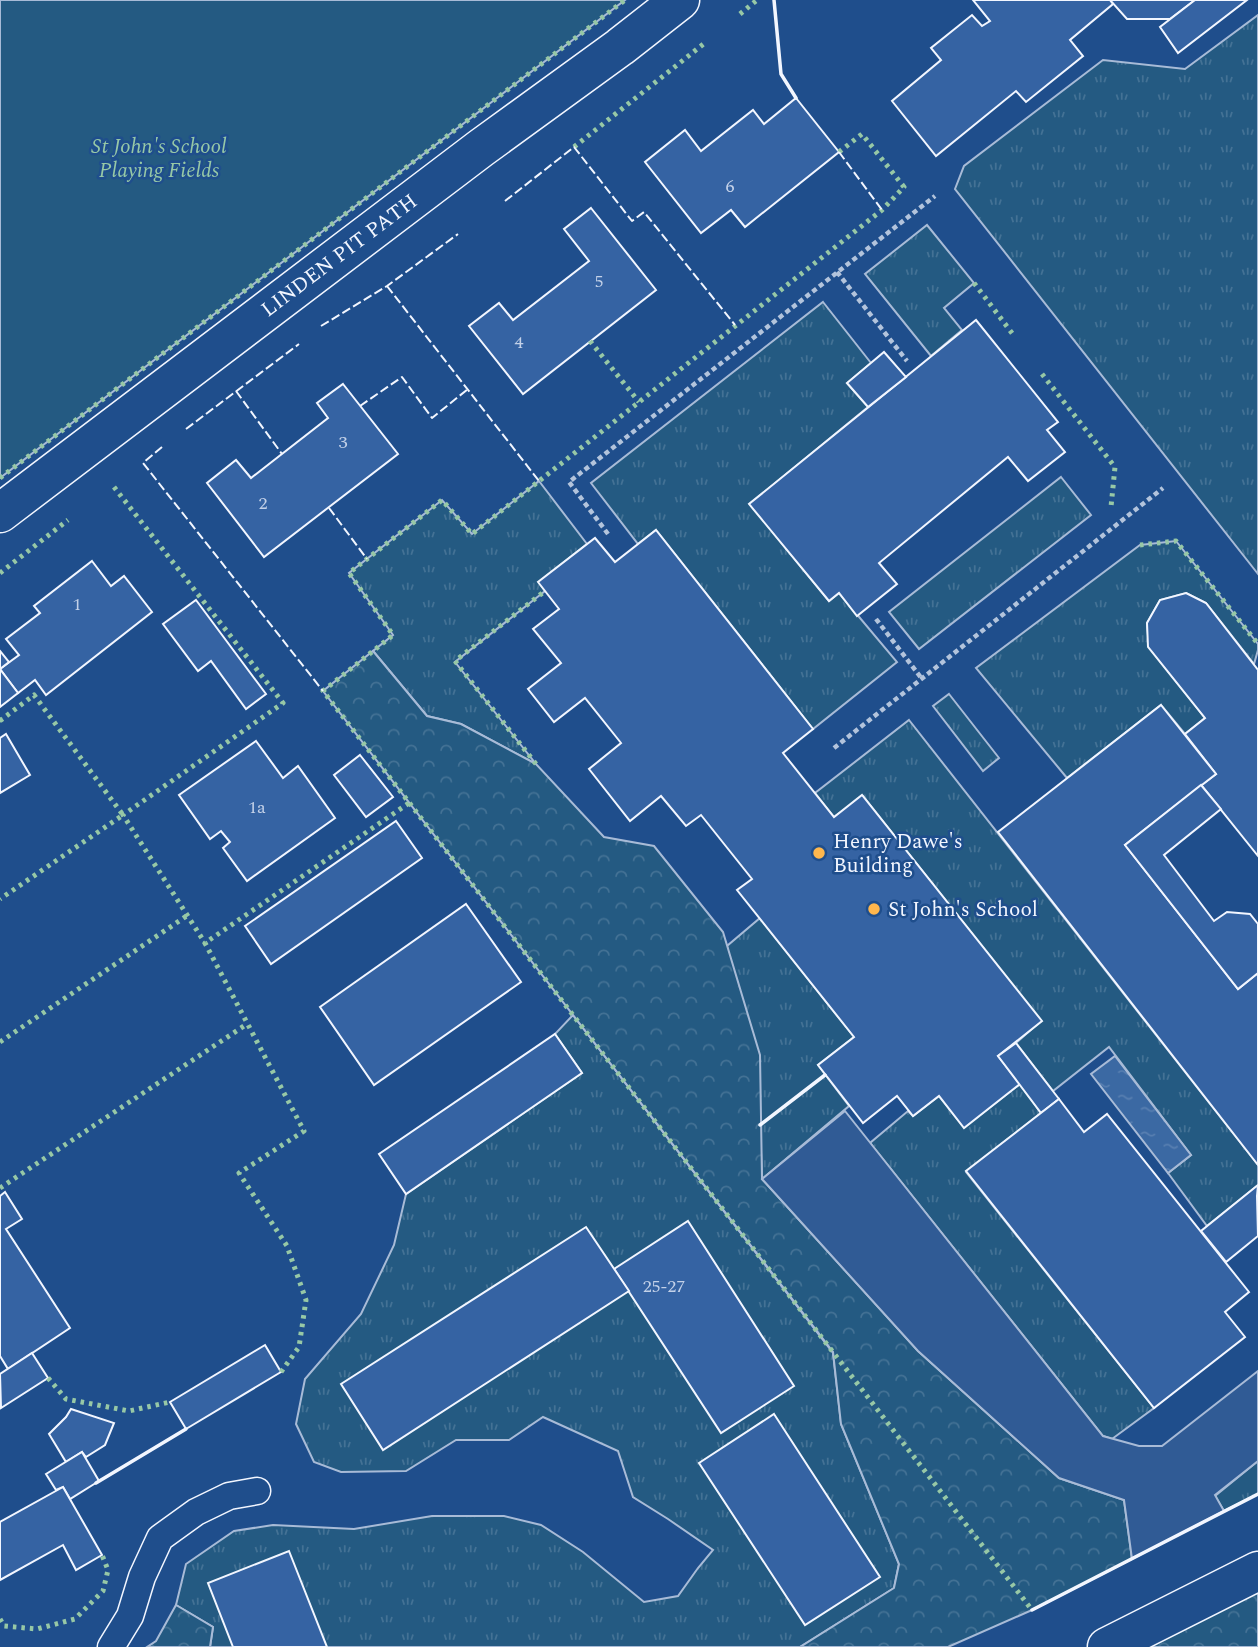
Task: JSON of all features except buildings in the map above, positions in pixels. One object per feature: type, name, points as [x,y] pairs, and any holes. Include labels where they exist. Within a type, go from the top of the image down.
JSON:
[{"type":"street","name":"LINDEN PIT PATH","points":[[0,513],[680,0]]},
{"type":"street","points":[[1107,1647],[1258,1571]]},
{"type":"lane","points":[[111,1647],[130,1616],[142,1577],[160,1538],[196,1512],[229,1496],[257,1491]]},
{"type":"path","points":[[608,534],[569,482],[935,196]]},
{"type":"path","points":[[837,272],[906,361]]},
{"type":"path","points":[[834,748],[1163,488]]},
{"type":"path","points":[[876,619],[922,678]]},
{"type":"green space","name":"St John's School Playing Fields","points":[[0,0],[625,0],[0,478]]},
{"type":"green space","points":[[1258,15],[1258,574],[955,189],[964,166],[1103,60],[1185,69]]},
{"type":"green space","points":[[927,225],[974,283],[944,308],[962,330],[931,356],[865,274]]},
{"type":"green space","points":[[823,302],[871,363],[847,383],[868,407],[750,504],[829,601],[839,593],[897,662],[813,729],[656,530],[638,544],[591,483]]},
{"type":"green space","points":[[1061,477],[1091,515],[919,649],[889,612]]},
{"type":"green space","points":[[539,481],[587,544],[539,582],[545,591],[455,662],[536,764],[461,724],[427,716],[373,651],[393,635],[349,573],[442,500],[472,534]]},
{"type":"green space","points":[[1176,541],[1258,644],[1254,664],[1206,603],[1186,593],[1160,600],[1147,623],[1149,647],[1205,718],[1185,734],[1161,705],[1067,778],[976,668],[1140,545]]},
{"type":"green space","points":[[373,651],[427,716],[461,724],[536,764],[604,837],[654,846],[723,932],[760,1055],[762,1179],[918,1351],[1059,1478],[1124,1500],[1132,1559],[1032,1610],[948,1647],[800,1647],[894,1588],[899,1564],[841,1424],[833,1352],[323,691]]},
{"type":"green space","points":[[949,694],[999,758],[983,771],[933,706]]},
{"type":"green space","points":[[909,720],[1258,1165],[1258,1185],[1207,1226],[1168,1173],[1191,1155],[1109,1047],[1053,1091],[1016,1043],[1041,1021],[863,796],[834,817],[815,793]]},
{"type":"green space","points":[[760,918],[854,1037],[818,1065],[849,1106],[762,1179],[760,1125],[727,946]]},
{"type":"green space","points":[[573,1015],[833,1353],[841,1424],[899,1564],[894,1588],[800,1647],[210,1647],[213,1627],[176,1605],[186,1564],[234,1531],[273,1525],[354,1529],[432,1516],[504,1516],[541,1525],[583,1552],[644,1602],[678,1596],[713,1550],[633,1497],[618,1451],[543,1417],[509,1440],[456,1440],[406,1471],[341,1472],[314,1462],[296,1424],[305,1379],[361,1314],[394,1245],[406,1194],[582,1073],[555,1034]]},
{"type":"green space","points":[[1020,1084],[1041,1113],[966,1172],[1154,1408],[1112,1439],[1103,1436],[870,1143],[908,1111],[913,1116],[939,1096],[964,1127]]},
{"type":"green space","points":[[1258,1461],[1258,1494],[1224,1511],[1215,1496]]},
{"type":"green space","points":[[1258,1590],[1258,1647],[1143,1647]]},
{"type":"green space","points":[[176,1605],[213,1627],[210,1647],[147,1647],[156,1641]]},
{"type":"shaded area","points":[[845,1111],[1103,1436],[1139,1446],[1162,1446],[1258,1371],[1258,1461],[1215,1495],[1224,1511],[1132,1559],[1124,1500],[1059,1478],[918,1351],[762,1179]]},
{"type":"water","points":[[1115,1056],[1191,1155],[1168,1173],[1091,1074]]},
{"type":"hedge","points":[[0,478],[625,0]]},
{"type":"hedge","points":[[740,14],[757,0]]},
{"type":"hedge","points":[[574,147],[706,42]]},
{"type":"hedge","points":[[839,152],[862,134],[904,187],[882,210],[472,534],[442,500],[349,573],[393,635],[323,691],[1032,1610]]},
{"type":"hedge","points":[[974,283],[1015,337]]},
{"type":"hedge","points":[[590,341],[639,402]]},
{"type":"hedge","points":[[1042,374],[1115,467],[1111,507]]},
{"type":"hedge","points":[[114,487],[283,703],[123,815],[205,943]]},
{"type":"hedge","points":[[0,573],[68,520]]},
{"type":"hedge","points":[[1140,545],[1176,541],[1258,644]]},
{"type":"hedge","points":[[536,764],[455,661],[545,591]]},
{"type":"hedge","points":[[0,719],[34,695],[123,815],[0,899]]},
{"type":"hedge","points":[[281,1372],[299,1347],[306,1300],[287,1246],[239,1173],[304,1131],[205,943],[409,803]]},
{"type":"hedge","points":[[0,1042],[188,915]]},
{"type":"hedge","points":[[0,1188],[247,1024]]},
{"type":"hedge","points":[[48,1378],[66,1399],[129,1411],[170,1402]]},
{"type":"hedge","points":[[0,1619],[4,1626],[37,1629],[75,1619],[103,1591],[108,1570],[102,1555]]},
{"type":"fence","points":[[505,201],[574,147],[632,221],[644,212],[735,325]]},
{"type":"fence","points":[[839,152],[882,210]]},
{"type":"fence","points":[[321,326],[387,286],[458,234]]},
{"type":"fence","points":[[387,286],[539,481]]},
{"type":"fence","points":[[186,429],[299,344]]},
{"type":"fence","points":[[360,406],[402,377],[432,418],[468,389]]},
{"type":"fence","points":[[236,391],[282,454]]},
{"type":"fence","points":[[162,447],[143,463],[323,691]]},
{"type":"fence","points":[[329,508],[367,559]]},
{"type":"wall","points":[[774,0],[781,74],[796,98]]},
{"type":"wall","points":[[760,1125],[825,1075]]},
{"type":"wall","points":[[96,1483],[186,1429]]},
{"type":"wall","points":[[1032,1610],[1258,1494]]},
{"type":"place","name":"Henry Dawe's Building","points":[[819,853]]},
{"type":"place","name":"St John's School","points":[[874,909]]}]
